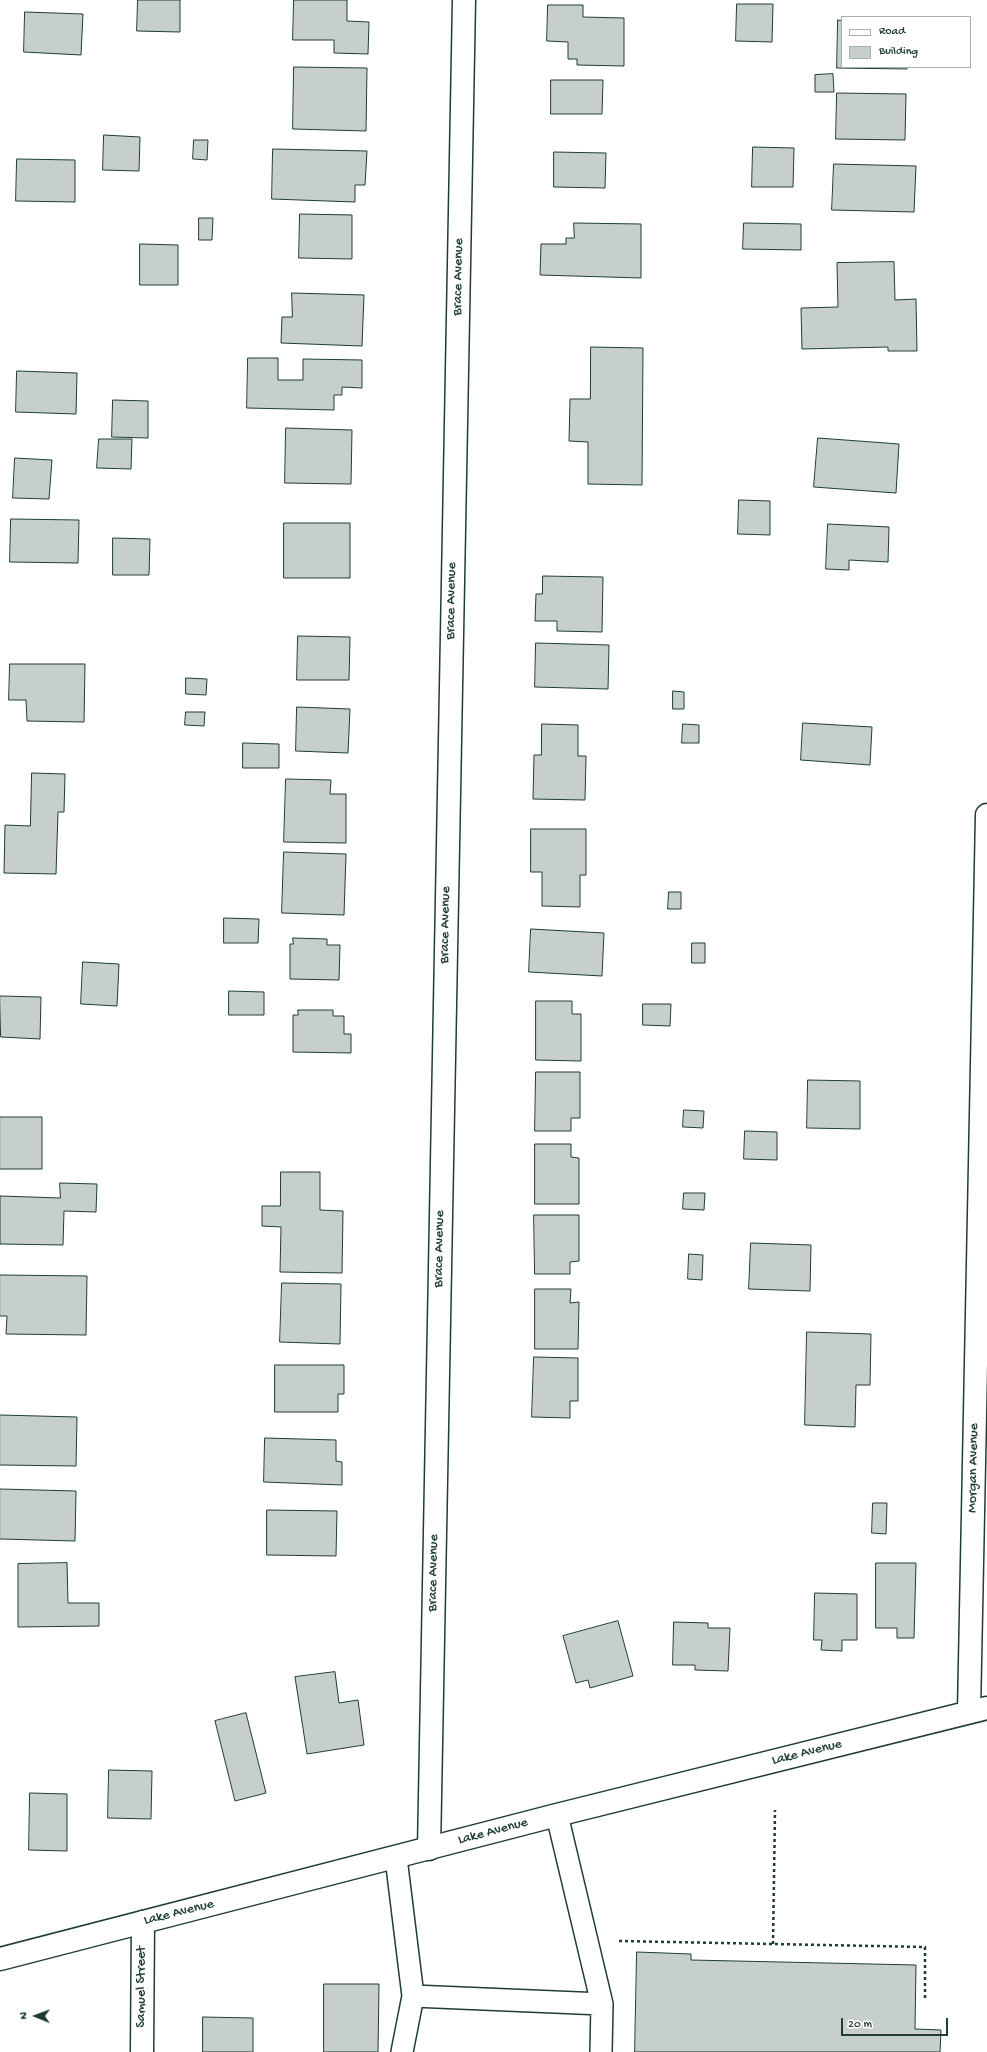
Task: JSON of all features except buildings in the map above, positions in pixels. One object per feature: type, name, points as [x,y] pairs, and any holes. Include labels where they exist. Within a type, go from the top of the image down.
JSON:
[{"type":"street","name":"Brace Avenue","points":[[429,1849],[464,0]]},
{"type":"street","name":"Morgan Avenue","points":[[978,1710],[987,816]]},
{"type":"street","name":"Lake Avenue","points":[[0,1959],[396,1858],[557,1815],[978,1710]]},
{"type":"street","name":"Samuel Street","points":[[142,2052],[143,1922]]},
{"type":"lane","points":[[557,1815],[602,2004],[601,2052]]},
{"type":"lane","points":[[396,1858],[413,1996],[402,2052]]},
{"type":"lane","points":[[413,1996],[602,2004]]},
{"type":"path","points":[[773,1944],[775,1810]]},
{"type":"path","points":[[619,1941],[926,1947],[925,2000]]}]
